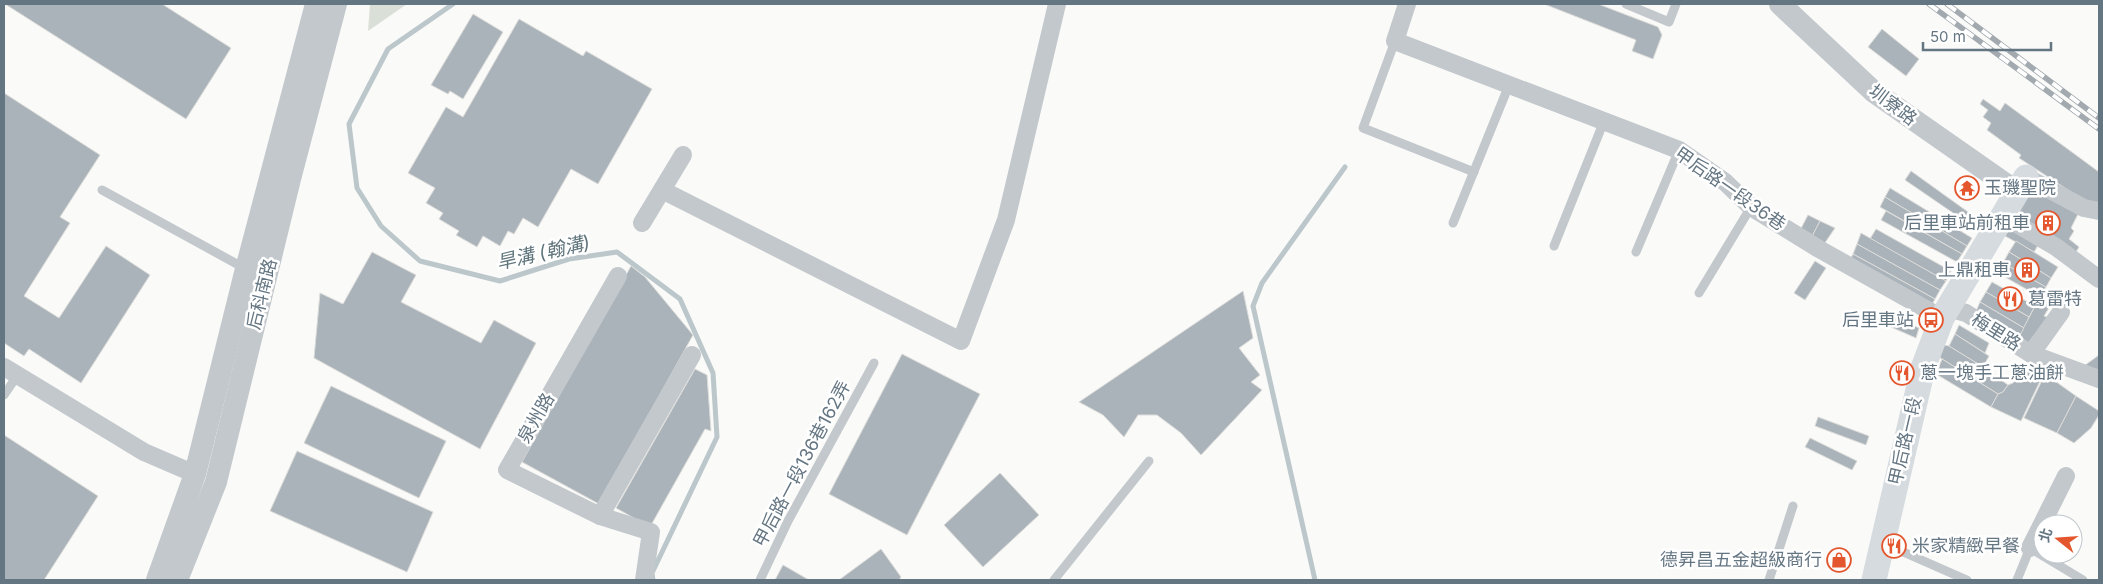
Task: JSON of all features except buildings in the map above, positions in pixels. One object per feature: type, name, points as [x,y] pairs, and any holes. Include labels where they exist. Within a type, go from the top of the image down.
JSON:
[{"type":"main road","name":"甲后路一段","points":[[1874,580],[1923,368],[1945,313],[2022,185]]},
{"type":"street","name":"后科南路","points":[[157,580],[195,474],[316,4]]},
{"type":"street","name":"后科南路","points":[[177,580],[216,482],[290,179],[336,4]]},
{"type":"street","points":[[662,190],[961,341],[1006,220],[1056,4]]},
{"type":"street","points":[[1395,42],[1408,4]]},
{"type":"street","name":"圳寮路","points":[[1780,4],[1874,92],[2022,185]]},
{"type":"street","name":"甲后路一段36巷","points":[[1395,42],[1678,150],[1725,182],[1751,207],[1820,249],[1945,313]]},
{"type":"street","points":[[642,223],[683,155]]},
{"type":"street","points":[[2022,185],[2084,208],[2099,211]]},
{"type":"street","points":[[2003,216],[2056,247],[2099,279]]},
{"type":"street","name":"泉州路","points":[[618,276],[507,470],[600,516],[651,532],[644,580]]},
{"type":"street","points":[[2032,354],[2061,312]]},
{"type":"street","name":"梅里路","points":[[1945,313],[1966,313],[2032,354],[2099,379]]},
{"type":"street","points":[[600,516],[692,355]]},
{"type":"street","points":[[10,372],[144,452],[216,482]]},
{"type":"street","points":[[2030,548],[2066,476]]},
{"type":"lane","points":[[1626,4],[1669,22],[1676,4]]},
{"type":"lane","points":[[1395,42],[1363,128],[1474,172]]},
{"type":"lane","points":[[1453,223],[1509,85]]},
{"type":"lane","points":[[1554,246],[1604,121]]},
{"type":"lane","points":[[1636,252],[1678,150]]},
{"type":"lane","points":[[102,190],[246,270]]},
{"type":"lane","points":[[1699,293],[1751,207]]},
{"type":"lane","name":"甲后路一段136巷162弄","points":[[760,580],[788,521],[874,363]]},
{"type":"lane","points":[[4,395],[10,372]]},
{"type":"lane","points":[[1054,580],[1149,461]]},
{"type":"lane","points":[[1769,580],[1794,506]]},
{"type":"lane","points":[[1882,543],[1967,580]]},
{"type":"lane","points":[[2017,580],[2030,548],[2083,580]]},
{"type":"shaded area","points":[[370,4],[407,4],[368,31]]},
{"type":"waterway","name":"旱溝 (翰溝)","points":[[453,4],[388,49],[349,124],[357,188],[381,226],[420,261],[500,281],[569,259],[617,252],[680,299],[713,373],[717,437],[652,573],[653,580]]},
{"type":"waterway","points":[[1315,580],[1253,306],[1262,283],[1345,167]]},
{"type":"railway","points":[[1929,4],[2099,129]]},
{"type":"railway","points":[[1947,4],[2099,118]]},
{"type":"place","name":"玉璣聖院","points":[[1967,188]]},
{"type":"place","name":"后里車站前租車","points":[[2048,223]]},
{"type":"place","name":"上鼎租車","points":[[2027,270]]},
{"type":"place","name":"葛雷特","points":[[2010,299]]},
{"type":"place","name":"后里車站","points":[[1931,320]]},
{"type":"place","name":"蔥一塊手工蔥油餅","points":[[1902,373]]},
{"type":"place","name":"米家精緻早餐","points":[[1894,546]]},
{"type":"place","name":"德昇昌五金超級商行","points":[[1839,560]]}]
